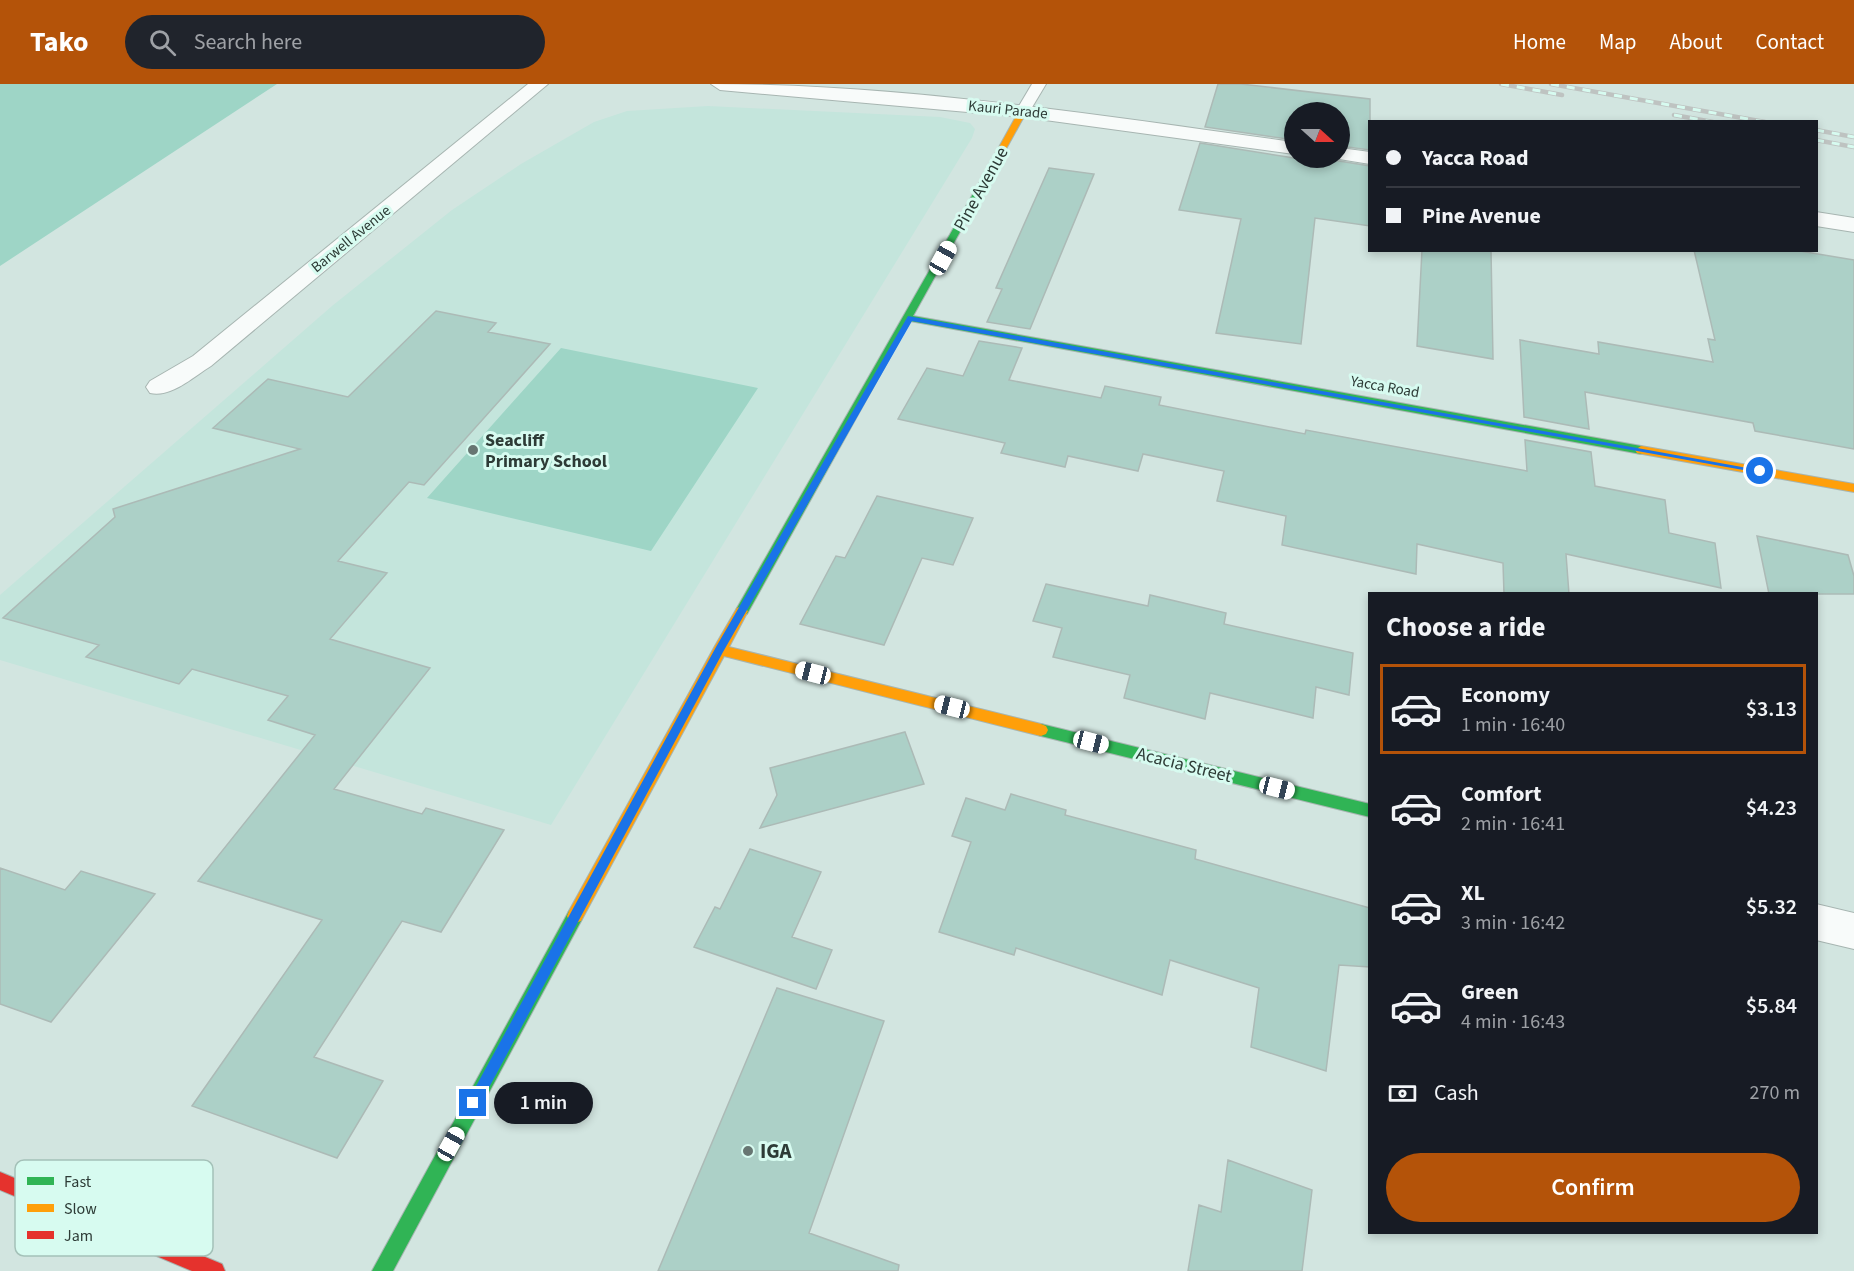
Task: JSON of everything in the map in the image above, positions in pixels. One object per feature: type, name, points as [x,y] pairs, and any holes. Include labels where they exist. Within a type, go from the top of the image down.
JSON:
[{"type":"street","name":"Barwell Avenue","points":[[159,387],[202,361],[539,84]]},
{"type":"street","name":"Kauri Parade","points":[[720,84],[1023,111],[1284,147]]},
{"type":"street","name":"Pine Avenue","points":[[382,1271],[720,650],[910,318],[1023,111]]},
{"type":"street","points":[[1350,155],[1368,158]]},
{"type":"street","points":[[1818,219],[1854,225]]},
{"type":"street","name":"Yacca Road","points":[[910,318],[1854,488]]},
{"type":"street","name":"Acacia Street","points":[[720,650],[1368,811]]},
{"type":"street","points":[[1818,922],[1854,931]]},
{"type":"street","points":[[0,1181],[15,1187]]},
{"type":"street","points":[[179,1256],[215,1271]]},
{"type":"lane","name":"Pine Avenue","points":[[1023,111],[1039,84]]},
{"type":"shaded area","points":[[0,84],[277,84],[0,266]]},
{"type":"shaded area","name":"Seacliff Primary School","points":[[708,106],[940,117],[970,123],[975,129],[972,138],[551,825],[0,660],[0,595],[332,306],[452,210],[521,164],[594,122],[627,111]]},
{"type":"shaded area","points":[[561,348],[758,388],[651,551],[427,498]]},
{"type":"building","points":[[1218,84],[1241,84],[1370,99],[1368,150],[1350,147],[1350,102],[1284,102],[1284,139],[1205,127]]},
{"type":"building","points":[[1200,143],[1284,156],[1284,168],[1350,168],[1350,163],[1368,166],[1368,226],[1315,218],[1301,344],[1216,333],[1241,219],[1179,210]]},
{"type":"building","points":[[1049,168],[1094,174],[1030,329],[987,322],[1002,289],[996,288]]},
{"type":"building","points":[[1422,252],[1491,252],[1493,359],[1417,346]]},
{"type":"building","points":[[1694,252],[1806,252],[1854,260],[1854,449],[1755,431],[1753,423],[1585,392],[1589,429],[1524,417],[1520,340],[1599,354],[1598,342],[1713,362],[1708,339],[1715,340]]},
{"type":"building","points":[[436,311],[496,323],[488,332],[550,344],[424,485],[409,482],[338,561],[387,573],[330,639],[430,668],[334,789],[422,814],[426,808],[504,830],[441,932],[402,921],[314,1057],[383,1081],[337,1158],[192,1106],[322,920],[198,881],[315,735],[268,720],[288,696],[192,669],[179,684],[86,657],[99,645],[3,618],[115,517],[113,509],[300,449],[213,428],[268,379],[348,397]]},
{"type":"building","points":[[979,341],[1022,348],[1009,380],[1101,398],[1105,386],[1161,397],[1159,405],[1305,434],[1306,430],[1527,471],[1525,440],[1591,452],[1595,486],[1665,500],[1669,533],[1715,543],[1721,588],[1566,554],[1569,592],[1504,592],[1503,563],[1417,544],[1416,574],[1282,545],[1286,516],[1217,501],[1224,471],[1143,454],[1138,471],[1068,456],[1065,467],[1001,453],[1005,443],[898,419],[927,368],[963,376]]},
{"type":"building","points":[[877,496],[973,518],[953,565],[922,558],[884,645],[800,624],[836,556],[845,558]]},
{"type":"building","points":[[1757,536],[1848,555],[1854,576],[1854,594],[1769,592]]},
{"type":"building","points":[[1046,584],[1148,606],[1150,595],[1226,613],[1224,624],[1353,653],[1349,695],[1316,687],[1313,718],[1210,693],[1205,719],[1124,698],[1130,675],[1053,657],[1062,628],[1033,621]]},
{"type":"building","points":[[905,732],[924,784],[760,828],[777,795],[770,768]]},
{"type":"building","points":[[1011,794],[1066,810],[1065,815],[1196,850],[1195,859],[1368,907],[1368,967],[1339,965],[1326,1071],[1251,1047],[1259,988],[1170,960],[1162,995],[1016,948],[1014,955],[939,932],[971,842],[952,836],[966,798],[1005,810]]},
{"type":"building","points":[[750,849],[821,872],[792,937],[832,950],[816,989],[694,947],[715,907],[720,909]]},
{"type":"building","points":[[0,868],[65,890],[81,871],[155,894],[51,1022],[0,1004]]},
{"type":"building","points":[[777,988],[884,1021],[809,1233],[899,1265],[898,1271],[658,1271]]},
{"type":"building","points":[[1228,1160],[1312,1190],[1302,1271],[1188,1271],[1199,1205],[1221,1212]]},
{"type":"railway","points":[[1501,84],[1562,95]]},
{"type":"railway","points":[[1551,84],[1754,120]]},
{"type":"railway","points":[[1674,115],[1702,120]]},
{"type":"railway","points":[[1818,130],[1854,137]]},
{"type":"railway","points":[[1818,140],[1854,147]]},
{"type":"traffic: fast","points":[[742,611],[981,187]]},
{"type":"traffic: fast","points":[[910,318],[1641,450]]},
{"type":"traffic: fast","points":[[1041,730],[1368,811]]},
{"type":"traffic: fast","points":[[382,1271],[575,916]]},
{"type":"traffic: slow","points":[[981,187],[1023,111]]},
{"type":"traffic: slow","points":[[1641,450],[1854,488]]},
{"type":"traffic: slow","points":[[575,916],[742,611]]},
{"type":"traffic: slow","points":[[720,650],[1041,730]]},
{"type":"traffic: jam","points":[[0,1181],[15,1187]]},
{"type":"traffic: jam","points":[[179,1256],[215,1271]]},
{"type":"place","name":"Seacliff Primary School","points":[[473,450]]},
{"type":"place","name":"IGA","points":[[748,1151]]},
{"type":"route","points":[[473,1103],[720,650],[910,318],[1760,471]]}]
